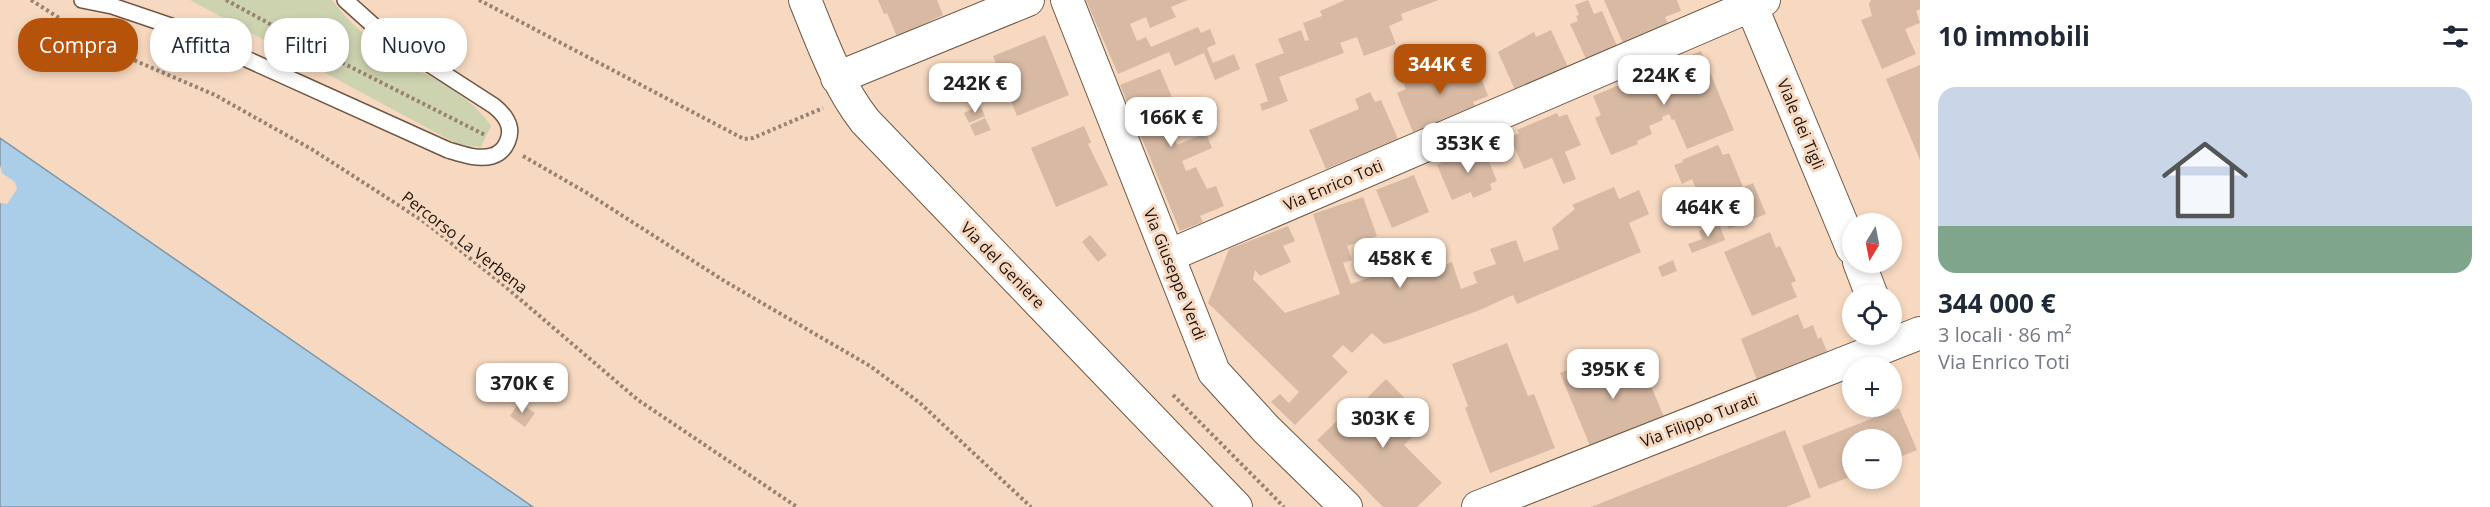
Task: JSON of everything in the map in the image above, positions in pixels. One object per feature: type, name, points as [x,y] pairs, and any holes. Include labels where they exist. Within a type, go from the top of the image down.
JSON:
[{"type":"street","name":"Via del Geniere","points":[[804,0],[835,91],[855,108],[879,136],[1236,507]]},
{"type":"street","points":[[835,91],[1028,0]]},
{"type":"street","name":"Via Giuseppe Verdi","points":[[1067,0],[1214,372],[1266,429],[1346,507]]},
{"type":"street","name":"Via Enrico Toti","points":[[1168,256],[1754,2]]},
{"type":"street","name":"Viale dei Tigli","points":[[1754,2],[1842,223]]},
{"type":"street","name":"Via Filippo Turati","points":[[1478,507],[1880,345]]},
{"type":"lane","points":[[82,0],[112,6],[180,28],[448,150],[480,157],[492,156],[500,152],[509,139],[510,130],[508,122],[494,106],[384,35],[345,0]]},
{"type":"path","name":"Percorso La Verbena","points":[[31,0],[108,49],[215,95],[314,150],[426,223],[501,283],[638,400],[797,507]]},
{"type":"path","points":[[226,0],[490,138]]},
{"type":"path","points":[[479,0],[744,139],[753,138],[835,91]]},
{"type":"path","points":[[518,153],[587,193],[716,275],[870,366],[921,403],[1031,507]]},
{"type":"green space","points":[[190,0],[332,0],[347,18],[264,18],[264,40],[252,33],[252,18],[223,18]]},
{"type":"green space","points":[[349,20],[361,31],[361,72],[422,72],[467,100],[491,126],[481,147],[457,144],[324,72],[349,72]]},
{"type":"water","points":[[0,138],[533,507],[0,507]]},
{"type":"pier","points":[[0,165],[2,173],[15,182],[17,189],[7,204],[0,203]]},
{"type":"building","points":[[878,0],[937,0],[943,15],[897,37],[887,13],[884,14]]},
{"type":"building","points":[[1086,0],[1188,0],[1171,7],[1176,17],[1150,28],[1146,17],[1130,24],[1137,41],[1146,37],[1151,47],[1198,27],[1201,33],[1210,29],[1216,44],[1207,48],[1213,63],[1234,54],[1240,69],[1215,80],[1204,53],[1175,66],[1169,52],[1118,74]]},
{"type":"building","points":[[1345,0],[1439,0],[1401,14],[1403,20],[1389,26],[1396,44],[1364,56],[1357,37],[1340,43],[1344,53],[1279,77],[1288,101],[1262,111],[1260,104],[1268,101],[1255,64],[1284,53],[1278,39],[1301,30],[1305,41],[1309,40],[1303,23],[1322,16],[1320,11]]},
{"type":"building","points":[[1588,0],[1594,14],[1602,11],[1617,46],[1586,59],[1570,24],[1578,21],[1576,16],[1579,15],[1575,5]]},
{"type":"building","points":[[1604,0],[1677,0],[1681,11],[1665,17],[1669,26],[1623,43]]},
{"type":"building","points":[[1871,0],[1920,0],[1920,9],[1916,11],[1920,23],[1905,29],[1916,54],[1882,69],[1861,20],[1872,16],[1869,4]]},
{"type":"building","points":[[1551,30],[1568,67],[1515,90],[1498,52],[1534,32],[1536,37]]},
{"type":"building","points":[[1045,35],[1069,95],[1017,116],[993,56]]},
{"type":"building","points":[[1701,51],[1734,130],[1687,149],[1674,119],[1672,120],[1669,114],[1662,117],[1663,120],[1649,126],[1652,134],[1637,141],[1638,144],[1611,155],[1595,118],[1601,115],[1593,96]]},
{"type":"building","points":[[1475,62],[1488,96],[1473,102],[1475,106],[1413,132],[1397,93],[1406,89],[1401,78],[1425,69],[1429,80]]},
{"type":"building","points":[[1920,65],[1920,160],[1886,79]]},
{"type":"building","points":[[1160,69],[1174,102],[1184,98],[1196,125],[1173,134],[1177,145],[1206,133],[1212,148],[1182,161],[1186,171],[1196,167],[1207,189],[1216,186],[1224,206],[1200,216],[1203,222],[1180,231],[1120,85]]},
{"type":"building","points":[[1370,92],[1375,102],[1381,100],[1398,139],[1326,169],[1309,130],[1359,109],[1355,99]]},
{"type":"building","points":[[980,105],[985,116],[969,123],[964,113]]},
{"type":"building","points":[[1557,113],[1559,117],[1567,114],[1581,145],[1565,152],[1576,179],[1563,184],[1552,158],[1524,169],[1510,137],[1519,133],[1517,130]]},
{"type":"building","points":[[985,118],[991,130],[975,136],[970,125]]},
{"type":"building","points":[[1084,126],[1091,142],[1088,144],[1108,185],[1056,207],[1031,148]]},
{"type":"building","points":[[1482,145],[1497,181],[1490,184],[1492,190],[1473,198],[1471,192],[1452,200],[1437,165]]},
{"type":"building","points":[[1718,145],[1723,155],[1729,153],[1743,187],[1753,183],[1766,214],[1729,229],[1722,212],[1713,215],[1703,189],[1697,191],[1692,179],[1682,184],[1674,165]]},
{"type":"building","points":[[1414,175],[1429,212],[1392,228],[1376,190]]},
{"type":"building","points":[[1614,187],[1619,199],[1639,190],[1649,214],[1629,223],[1641,252],[1517,304],[1513,295],[1480,310],[1384,344],[1372,333],[1352,353],[1343,345],[1332,356],[1348,372],[1295,425],[1271,402],[1280,394],[1289,403],[1299,392],[1208,303],[1229,249],[1288,226],[1295,241],[1283,246],[1291,262],[1260,276],[1255,270],[1253,279],[1285,313],[1340,294],[1313,214],[1363,197],[1377,236],[1347,246],[1352,260],[1343,263],[1351,284],[1404,266],[1408,278],[1452,262],[1461,289],[1477,283],[1473,272],[1496,264],[1490,249],[1516,240],[1524,262],[1559,249],[1552,228],[1575,209],[1572,205]]},
{"type":"building","points":[[1719,223],[1725,240],[1692,253],[1688,244],[1702,239],[1699,231]]},
{"type":"building","points":[[1770,232],[1776,248],[1780,246],[1796,281],[1791,283],[1797,297],[1752,316],[1724,252]]},
{"type":"building","points":[[1090,235],[1107,255],[1098,262],[1082,242]]},
{"type":"building","points":[[1673,260],[1677,271],[1662,277],[1658,267]]},
{"type":"building","points":[[1798,314],[1804,329],[1813,325],[1830,359],[1759,385],[1741,339]]},
{"type":"building","points":[[1507,343],[1528,396],[1534,394],[1555,448],[1490,473],[1465,408],[1468,406],[1452,364]]},
{"type":"building","points":[[1618,349],[1621,356],[1631,351],[1641,376],[1646,374],[1667,424],[1593,453],[1560,373]]},
{"type":"building","points":[[1386,379],[1428,422],[1404,445],[1442,483],[1417,507],[1383,507],[1317,440],[1338,420],[1342,423]]},
{"type":"building","points":[[519,402],[535,413],[525,427],[510,416]]},
{"type":"building","points":[[1902,415],[1917,450],[1902,456],[1902,429],[1845,429],[1876,417],[1902,417]]},
{"type":"building","points":[[1785,430],[1811,497],[1786,507],[1591,507]]},
{"type":"building","points":[[1842,430],[1842,480],[1819,489],[1802,446]]}]
